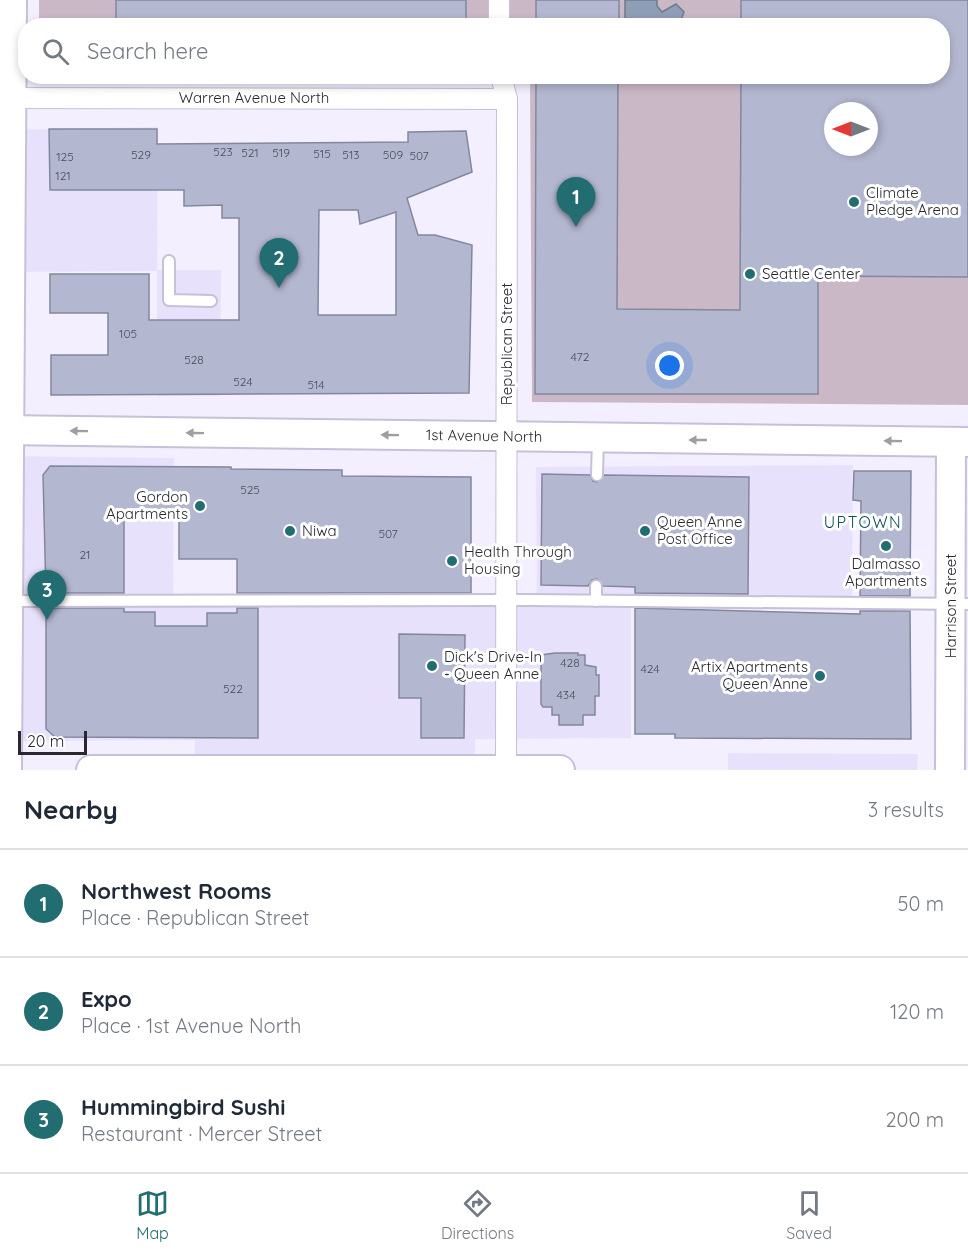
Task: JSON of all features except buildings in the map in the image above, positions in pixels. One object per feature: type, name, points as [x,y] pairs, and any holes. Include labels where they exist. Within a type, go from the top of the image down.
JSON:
[{"type":"main road","points":[[7,770],[8,601],[4,430],[6,98],[12,0]]},
{"type":"main road","name":"1st Avenue North","points":[[4,430],[960,442]]},
{"type":"main road","name":"Harrison Street","points":[[950,770],[960,604],[960,442]]},
{"type":"main road","points":[[92,770],[560,770]]},
{"type":"street","points":[[500,0],[500,18]]},
{"type":"street","name":"Republican Street","points":[[503,84],[507,99],[506,770]]},
{"type":"street","name":"Warren Avenue North","points":[[6,98],[507,99]]},
{"type":"lane","points":[[169,261],[170,300],[211,301]]},
{"type":"lane","points":[[597,475],[598,439]]},
{"type":"lane","points":[[596,586],[596,601]]},
{"type":"lane","points":[[8,601],[507,600],[960,604]]},
{"type":"shaded area","name":"Seattle Center","points":[[39,0],[968,0],[968,405],[532,402],[530,84],[950,84],[950,18],[39,18]]},
{"type":"shaded area","points":[[158,127],[157,270],[221,270],[220,396],[157,396],[157,271],[0,272],[0,130]]},
{"type":"shaded area","points":[[0,456],[174,458],[173,605],[537,605],[536,467],[853,465],[852,597],[631,597],[631,738],[475,739],[475,770],[195,770],[195,740],[0,741]]},
{"type":"shaded area","points":[[728,753],[918,754],[917,770],[728,770]]},
{"type":"water","points":[[625,0],[657,0],[657,6],[662,12],[676,4],[684,12],[682,18],[625,18]]},
{"type":"place","name":"Climate Pledge Arena","points":[[854,202]]},
{"type":"place","name":"Northwest Rooms","points":[[576,227]]},
{"type":"place","name":"Seattle Center","points":[[750,274]]},
{"type":"place","name":"Expo","points":[[279,288]]},
{"type":"place","name":"Gordon Apartments","points":[[200,506]]},
{"type":"place","name":"Niwa","points":[[290,531]]},
{"type":"place","name":"Queen Anne Post Office","points":[[645,531]]},
{"type":"place","name":"Dalmasso Apartments","points":[[886,546]]},
{"type":"place","name":"Health Through Housing","points":[[452,561]]},
{"type":"place","name":"Hummingbird Sushi","points":[[47,620]]},
{"type":"place","name":"Dick's Drive-In - Queen Anne","points":[[432,666]]},
{"type":"place","name":"Artix Apartments Queen Anne","points":[[820,676]]},
{"type":"district","name":"UPTOWN","points":[[863,522]]}]
